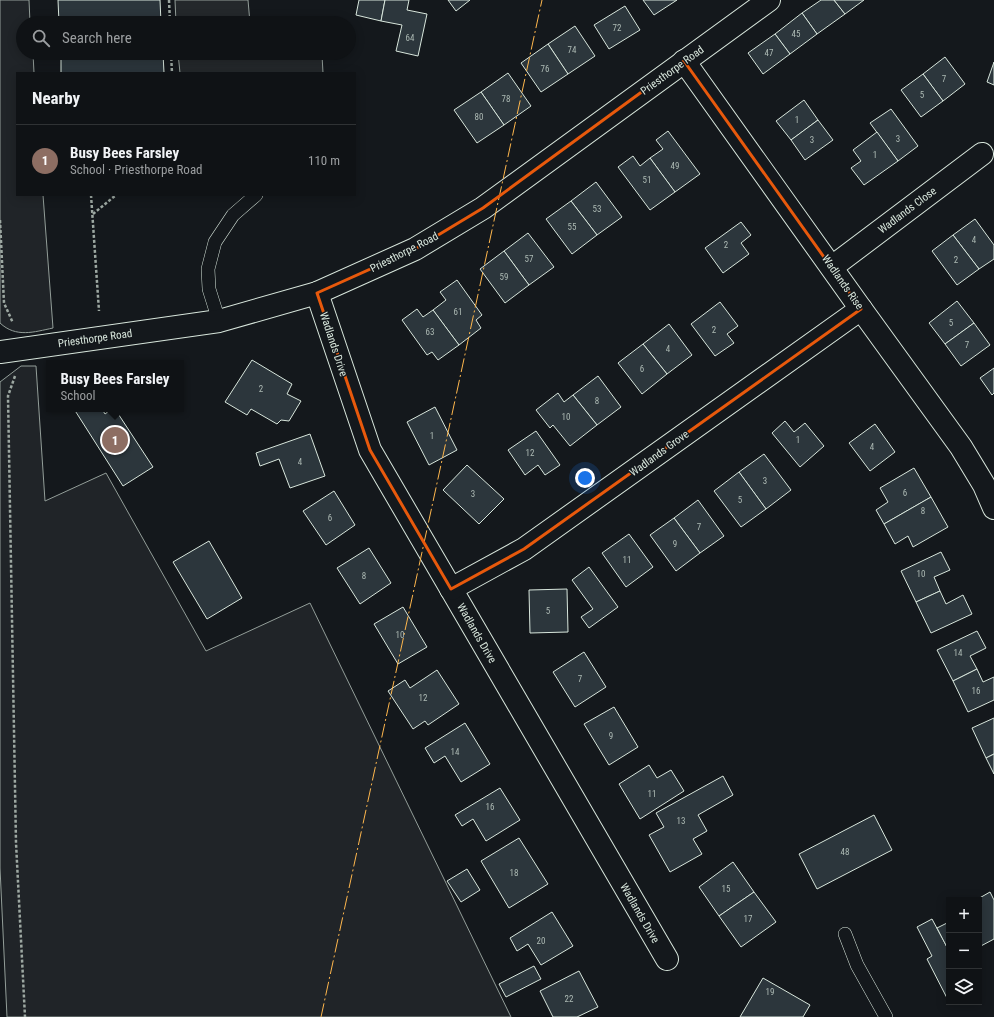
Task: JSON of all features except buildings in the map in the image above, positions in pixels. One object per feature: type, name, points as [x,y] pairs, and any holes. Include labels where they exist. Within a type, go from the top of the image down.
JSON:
[{"type":"street","name":"Priesthorpe Road","points":[[0,352],[219,321],[318,293],[415,249],[483,208],[769,0]]},
{"type":"street","name":"Wadlands Rise","points":[[684,61],[961,447],[984,485],[994,508]]},
{"type":"street","name":"Wadlands Close","points":[[832,267],[982,154]]},
{"type":"street","name":"Wadlands Drive","points":[[318,293],[370,450],[667,959]]},
{"type":"street","name":"Wadlands Grove","points":[[451,589],[524,549],[861,309]]},
{"type":"lane","points":[[219,321],[209,289],[208,269],[215,242],[233,215],[255,196]]},
{"type":"lane","points":[[845,934],[857,966],[886,1017]]},
{"type":"path","points":[[169,0],[170,16]]},
{"type":"path","points":[[171,60],[172,72]]},
{"type":"path","points":[[91,196],[101,337]]},
{"type":"path","points":[[92,214],[115,196]]},
{"type":"path","points":[[0,220],[4,303],[25,348],[8,396],[16,843],[26,1017]]},
{"type":"highlighted area","points":[[684,61],[861,309],[524,549],[451,589],[370,450],[317,293],[415,249],[483,208]]},
{"type":"shaded area","points":[[0,0],[29,0],[30,16],[16,16],[16,60],[33,60],[34,72],[16,72],[16,196],[43,196],[53,328],[25,333],[12,331],[0,323]]},
{"type":"shaded area","points":[[175,0],[248,0],[249,16],[176,16]]},
{"type":"shaded area","points":[[179,60],[322,60],[323,72],[180,72]]},
{"type":"shaded area","points":[[21,366],[36,366],[45,501],[106,473],[206,651],[310,603],[511,1017],[7,1017],[0,868],[0,382]]},
{"type":"power","points":[[321,1017],[542,0]]},
{"type":"place","name":"Busy Bees Farsley","points":[[115,440]]}]
